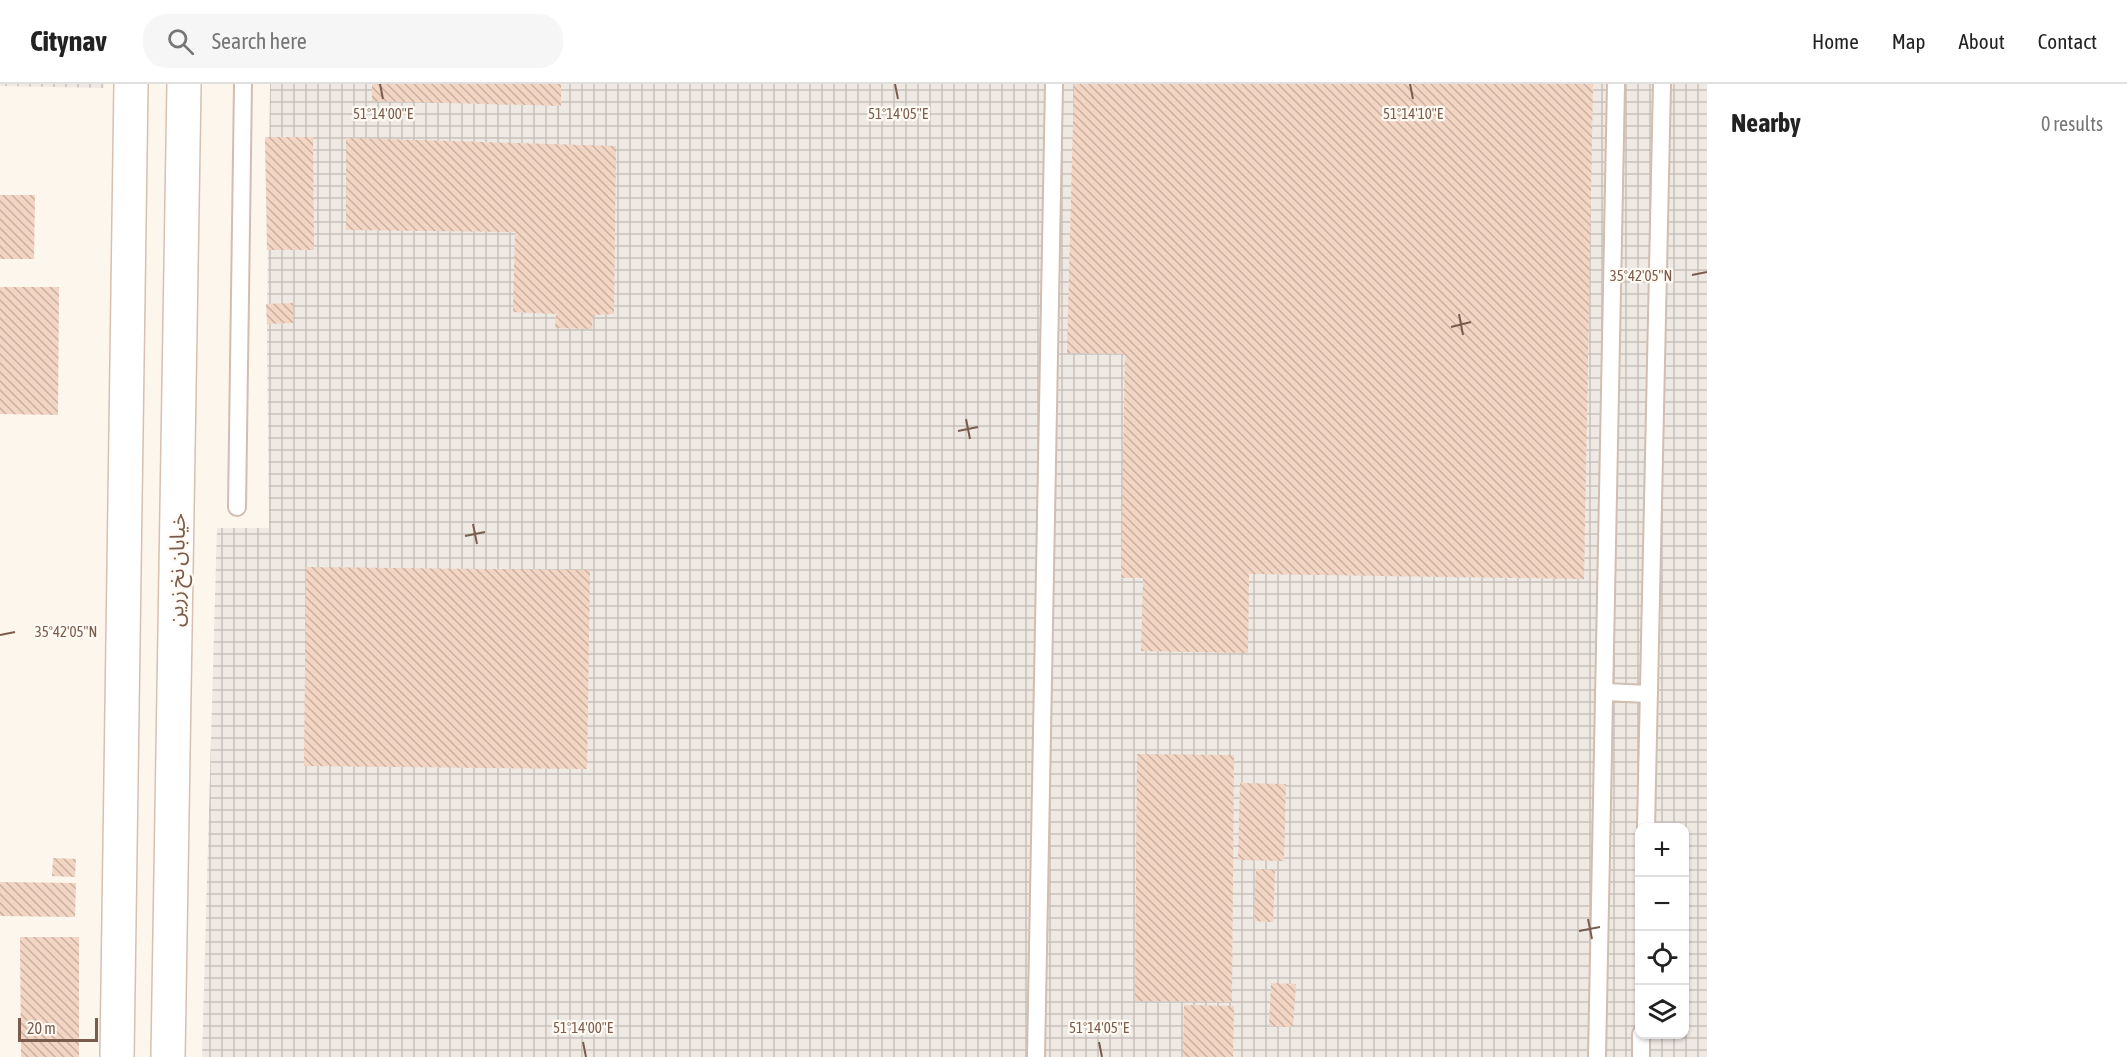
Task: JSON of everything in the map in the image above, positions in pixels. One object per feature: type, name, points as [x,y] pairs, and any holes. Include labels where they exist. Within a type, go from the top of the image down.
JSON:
[{"type":"street","points":[[117,1057],[131,84]]},
{"type":"street","name":"خیابان نخ زرین","points":[[168,1057],[184,84]]},
{"type":"lane","points":[[237,507],[243,84]]},
{"type":"lane","points":[[1036,1057],[1054,84]]},
{"type":"lane","points":[[1597,1057],[1616,84]]},
{"type":"lane","points":[[1646,823],[1662,84]]},
{"type":"lane","points":[[1604,692],[1649,694]]},
{"type":"lane","points":[[1641,1039],[1641,1057]]},
{"type":"shaded area","points":[[0,84],[104,84],[104,88],[0,86]]},
{"type":"shaded area","points":[[270,84],[1707,84],[1707,1057],[202,1057],[217,528],[269,528],[267,324]]},
{"type":"building","points":[[372,84],[561,84],[561,106],[372,101]]},
{"type":"building","points":[[1074,84],[1593,84],[1584,579],[1249,574],[1248,653],[1141,651],[1143,578],[1121,578],[1125,354],[1067,353]]},
{"type":"building","points":[[265,137],[313,137],[314,250],[267,250]]},
{"type":"building","points":[[346,138],[616,146],[614,314],[593,315],[592,329],[555,328],[556,314],[513,312],[515,232],[346,230]]},
{"type":"building","points":[[0,195],[35,195],[34,259],[0,259]]},
{"type":"building","points":[[0,287],[59,287],[58,415],[0,414]]},
{"type":"building","points":[[293,303],[293,323],[267,324],[266,304]]},
{"type":"building","points":[[306,567],[590,570],[587,769],[304,766]]},
{"type":"building","points":[[1137,754],[1234,755],[1232,1002],[1135,1001]]},
{"type":"building","points":[[1240,783],[1286,784],[1284,861],[1238,860]]},
{"type":"building","points":[[53,858],[76,859],[75,877],[52,876]]},
{"type":"building","points":[[1256,869],[1275,870],[1273,922],[1254,921]]},
{"type":"building","points":[[0,882],[76,883],[75,917],[0,916]]},
{"type":"building","points":[[20,937],[79,937],[79,1057],[21,1057]]},
{"type":"building","points":[[1271,983],[1296,984],[1293,1027],[1269,1026]]},
{"type":"building","points":[[1184,1005],[1234,1006],[1233,1057],[1183,1057]]}]
